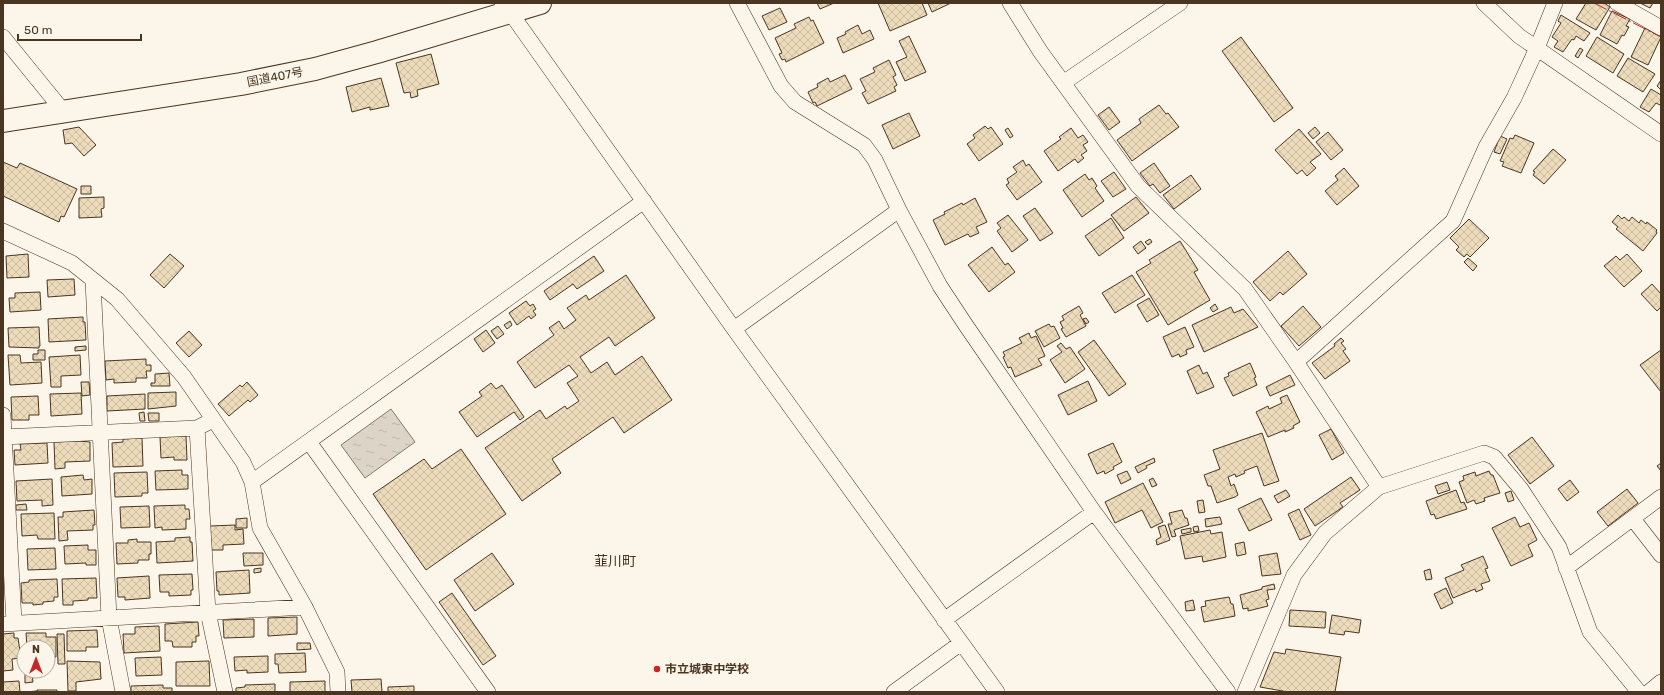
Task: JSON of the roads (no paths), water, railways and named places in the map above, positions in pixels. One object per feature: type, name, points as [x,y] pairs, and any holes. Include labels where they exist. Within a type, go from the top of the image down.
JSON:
[{"type":"highway","name":"国道407号","points":[[3,121],[241,84],[315,69],[377,52],[506,8],[540,3]]},
{"type":"street","points":[[737,3],[781,86],[795,102],[864,145],[875,160],[899,210],[940,286],[1094,512],[1228,692]]},
{"type":"street","points":[[1010,3],[1063,83],[1138,186],[1245,289],[1296,362],[1379,487]]},
{"type":"street","points":[[1063,83],[1180,3]]},
{"type":"street","points":[[1484,3],[1518,36],[1661,134]]},
{"type":"street","points":[[1296,362],[1454,221],[1486,147],[1514,98],[1537,48],[1555,3]]},
{"type":"street","points":[[1617,3],[1661,28]]},
{"type":"street","points":[[506,8],[734,329],[996,692]]},
{"type":"street","points":[[3,37],[64,112]]},
{"type":"street","points":[[252,482],[644,201]]},
{"type":"street","points":[[734,329],[899,210]]},
{"type":"street","points":[[3,231],[72,263],[117,299],[184,377],[243,462],[252,482],[260,528],[304,607],[337,672],[338,692]]},
{"type":"street","points":[[93,281],[109,618],[123,692]]},
{"type":"street","points":[[3,416],[9,623],[304,607]]},
{"type":"street","points":[[4,437],[197,428],[213,420]]},
{"type":"street","points":[[197,428],[208,612],[225,692]]},
{"type":"street","points":[[309,442],[488,692]]},
{"type":"street","points":[[1247,692],[1294,575],[1325,533],[1379,487],[1484,453],[1494,457],[1521,489],[1558,546],[1590,632],[1639,692]]},
{"type":"street","points":[[1566,568],[1661,497]]},
{"type":"street","points":[[944,620],[1094,512]]},
{"type":"street","points":[[1633,519],[1661,555]]},
{"type":"street","points":[[894,692],[961,643]]},
{"type":"street","points":[[1649,692],[1661,682]]},
{"type":"water","points":[[391,409],[415,442],[365,478],[341,445]]},
{"type":"place","name":"市立城東中学校","points":[[657,669]]},
{"type":"district","name":"韮川町","points":[[615,561]]}]
